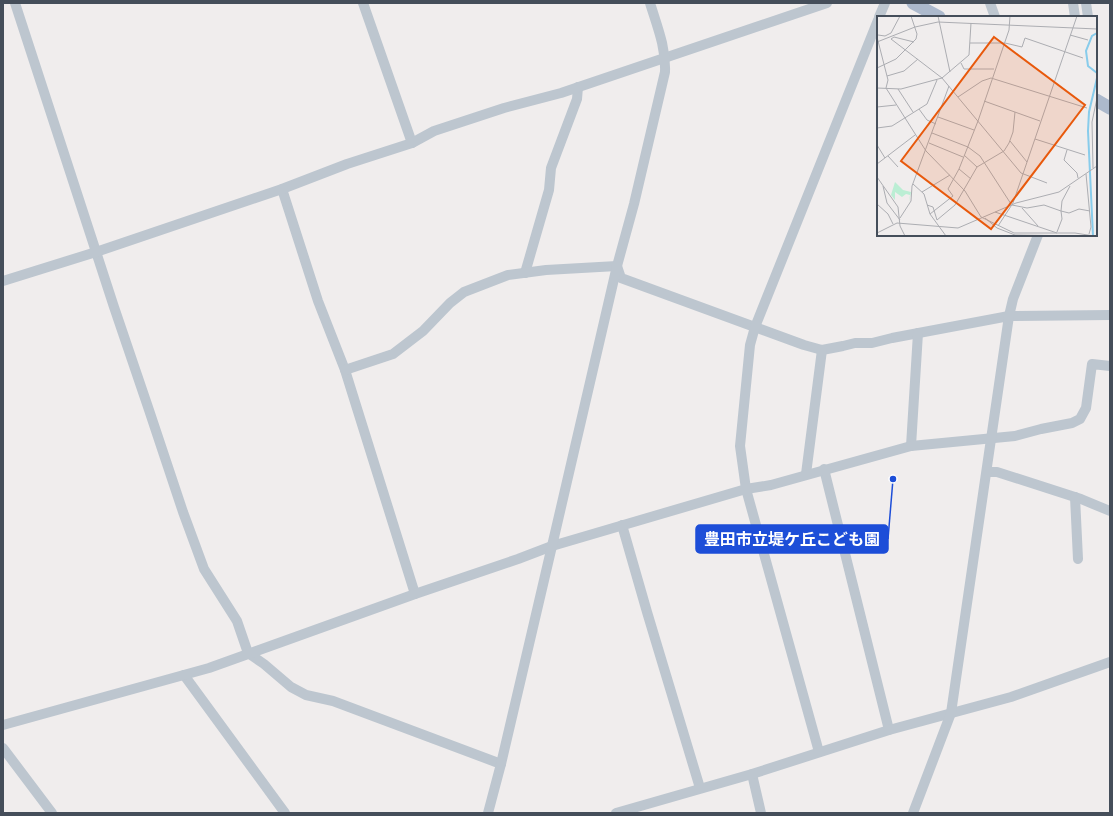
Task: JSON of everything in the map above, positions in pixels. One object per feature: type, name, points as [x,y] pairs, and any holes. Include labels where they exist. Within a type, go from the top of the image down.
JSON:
[{"type":"main road","points":[[913,3],[936,16]]},
{"type":"main road","points":[[1097,101],[1110,108]]},
{"type":"street","points":[[15,3],[96,252],[193,540],[204,569],[237,621],[248,653],[264,664],[290,687],[306,695],[333,701],[501,764]]},
{"type":"street","points":[[363,3],[412,143]]},
{"type":"street","points":[[488,813],[501,764],[616,266],[634,204],[665,72],[666,57],[662,39],[650,3]]},
{"type":"street","points":[[3,281],[96,252],[282,189],[348,164],[412,143],[434,131],[504,108],[561,93],[827,3]]},
{"type":"street","points":[[879,16],[885,3]]},
{"type":"street","points":[[990,3],[995,16]]},
{"type":"street","points":[[1073,3],[1075,16]]},
{"type":"street","points":[[1086,3],[1088,16]]},
{"type":"street","points":[[818,752],[746,489],[740,446],[750,345],[755,326],[877,22]]},
{"type":"street","points":[[525,273],[550,190],[551,168],[577,99],[578,87]]},
{"type":"street","points":[[282,189],[318,301],[345,370],[415,594]]},
{"type":"street","points":[[913,813],[951,713],[1009,316],[1013,299],[1038,236]]},
{"type":"street","points":[[616,266],[621,278],[804,345],[822,350],[854,343],[872,343],[1009,316],[1110,315]]},
{"type":"street","points":[[345,370],[393,354],[423,331],[464,292],[508,275],[546,270],[616,266]]},
{"type":"street","points":[[911,446],[918,333]]},
{"type":"street","points":[[806,474],[822,350]]},
{"type":"street","points":[[3,725],[184,675],[552,546],[746,489],[771,485],[806,474],[911,446],[1015,436],[1072,423],[1080,419],[1086,408],[1092,364],[1110,366]]},
{"type":"street","points":[[824,469],[890,730]]},
{"type":"street","points":[[987,472],[997,472],[1075,497],[1110,511]]},
{"type":"street","points":[[1075,497],[1078,559]]},
{"type":"street","points":[[622,525],[646,612],[700,788]]},
{"type":"street","points":[[616,813],[752,774],[890,730],[1011,697],[1110,662]]},
{"type":"street","points":[[184,675],[285,813]]},
{"type":"street","points":[[3,748],[52,813]]},
{"type":"street","points":[[752,774],[761,813]]},
{"type":"place","name":"豊田市立堤ケ丘こども園","points":[[893,479]]}]
